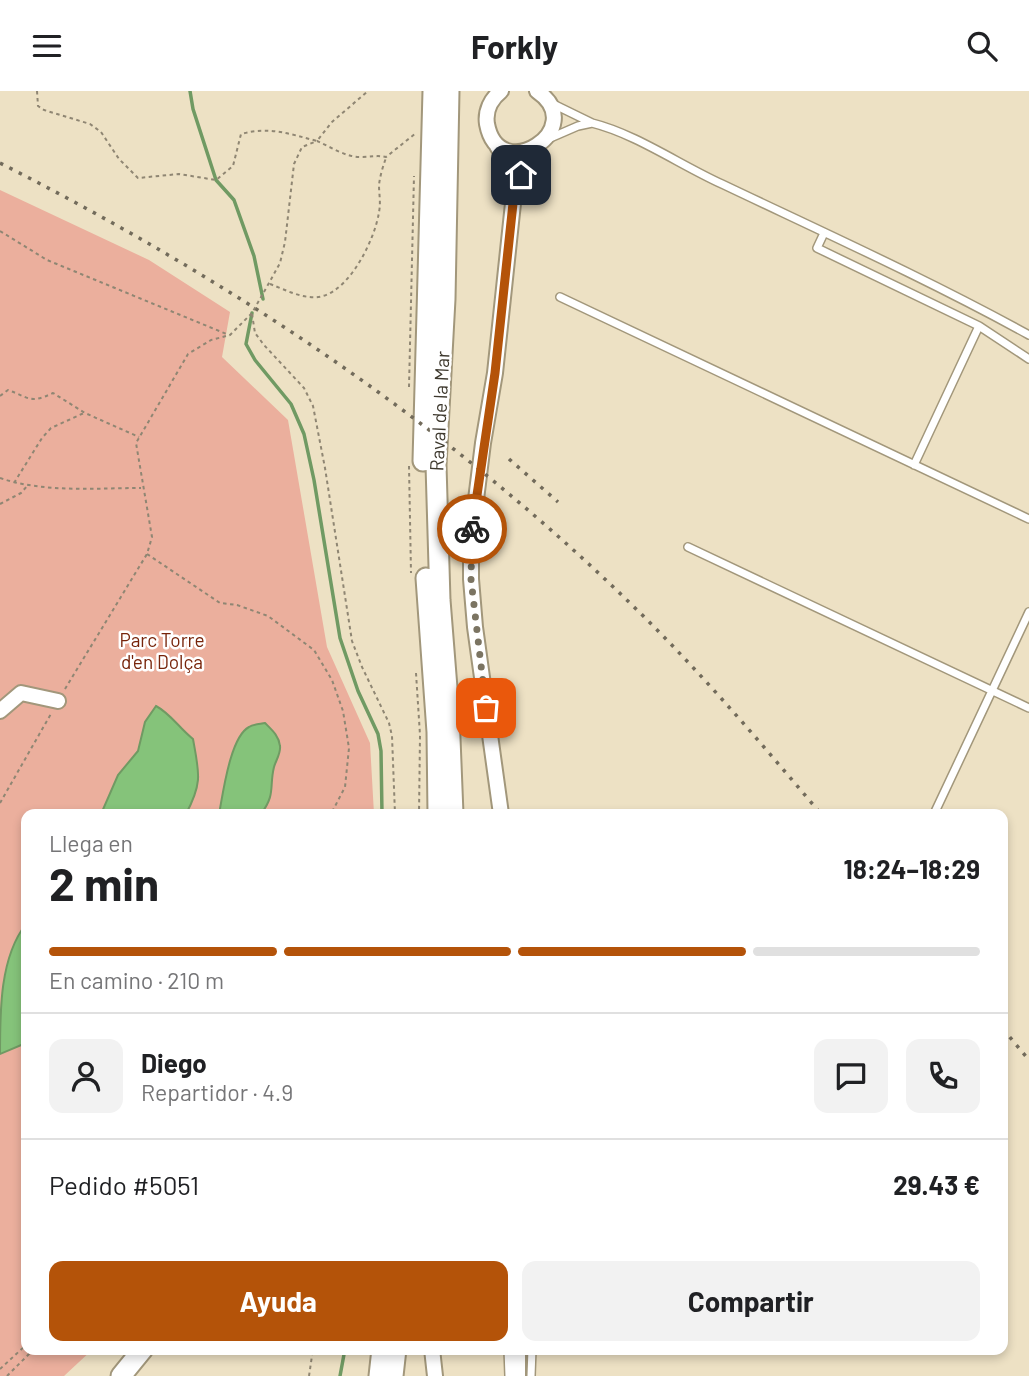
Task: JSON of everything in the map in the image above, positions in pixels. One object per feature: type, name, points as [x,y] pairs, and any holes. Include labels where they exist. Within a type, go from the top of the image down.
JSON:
[{"type":"street","name":"Raval de la Mar","points":[[433,91],[423,468],[426,607],[437,732],[438,809]]},
{"type":"street","name":"Raval de la Mar","points":[[449,91],[445,299],[436,465],[440,600],[453,809]]},
{"type":"street","points":[[497,94],[486,119],[488,129],[506,160],[514,194],[495,373],[471,540],[471,579],[500,809]]},
{"type":"street","points":[[514,194],[552,126],[553,117],[542,96]]},
{"type":"street","points":[[493,139],[512,151],[528,151],[540,145]]},
{"type":"street","points":[[0,711],[21,693],[58,701]]},
{"type":"street","points":[[121,1376],[138,1355]]},
{"type":"street","points":[[379,1376],[381,1355]]},
{"type":"street","points":[[393,1376],[395,1355]]},
{"type":"street","points":[[433,1355],[435,1376]]},
{"type":"street","points":[[518,1355],[518,1376]]},
{"type":"lane","points":[[542,96],[570,114],[612,128],[699,173],[963,299],[1029,335]]},
{"type":"lane","points":[[540,145],[578,125],[592,123]]},
{"type":"lane","points":[[824,233],[817,248],[979,326],[1029,359]]},
{"type":"lane","points":[[560,297],[1029,519]]},
{"type":"lane","points":[[914,465],[979,326]]},
{"type":"lane","points":[[688,547],[1029,708]]},
{"type":"lane","points":[[936,809],[1029,612]]},
{"type":"lane","points":[[508,1355],[509,1376]]},
{"type":"lane","points":[[531,1376],[533,1355]]},
{"type":"path","points":[[37,91],[38,106],[90,124],[101,132],[119,159],[138,178],[179,174],[216,180],[233,166],[241,134],[258,129],[317,141],[359,157],[386,157]]},
{"type":"path","points":[[0,803],[147,554],[152,537],[136,443],[188,354],[211,340],[230,335],[252,313],[280,263],[294,164],[302,147],[317,141],[332,122],[368,91]]},
{"type":"path","points":[[269,283],[310,297],[324,296],[346,278],[367,250],[374,233],[380,210],[379,183],[386,157],[416,133]]},
{"type":"path","points":[[0,231],[47,260],[230,335]]},
{"type":"path","points":[[252,313],[255,333],[304,388],[313,406],[352,641],[389,723],[392,736],[395,809]]},
{"type":"path","points":[[0,396],[8,390],[29,400],[38,400],[53,393],[85,413],[140,437]]},
{"type":"path","points":[[14,483],[51,428],[85,413]]},
{"type":"path","points":[[0,478],[14,483],[61,488],[142,488]]},
{"type":"path","points":[[0,504],[21,493],[28,485]]},
{"type":"path","points":[[147,554],[220,603],[237,605],[268,616],[314,650],[332,680],[343,711],[349,748],[345,787],[334,809]]},
{"type":"path","points":[[0,1370],[21,1350]]},
{"type":"path","points":[[7,1376],[28,1355]]},
{"type":"path","points":[[309,1376],[312,1355]]},
{"type":"green space","name":"Parc Torre d'en Dolça","points":[[0,190],[149,260],[230,312],[222,357],[288,420],[327,647],[370,743],[374,809],[21,809],[21,1355],[87,1355],[64,1376],[0,1376]]},
{"type":"shaded area","points":[[156,706],[193,739],[198,777],[188,809],[103,809],[118,775],[138,751],[145,722]]},
{"type":"shaded area","points":[[265,723],[277,736],[280,749],[266,807],[220,809],[228,767],[237,742],[242,733],[255,725]]},
{"type":"shaded area","points":[[21,931],[21,1045],[0,1054],[3,985]]},
{"type":"waterway","points":[[190,91],[193,109],[216,180],[234,200],[254,256],[263,299]]},
{"type":"waterway","points":[[252,313],[246,344],[255,360],[291,404],[304,434],[340,638],[358,691],[378,734],[381,751],[382,809]]},
{"type":"waterway","points":[[340,1376],[344,1355]]},
{"type":"railway","points":[[0,163],[86,208],[253,307],[411,416],[487,476],[561,539],[682,655],[817,809]]},
{"type":"railway","points":[[509,459],[558,502]]},
{"type":"railway","points":[[1008,1035],[1029,1060]]},
{"type":"way so far","points":[[472,529],[471,579],[486,708]]},
{"type":"route","points":[[472,529],[495,373],[514,194],[521,175]]}]
